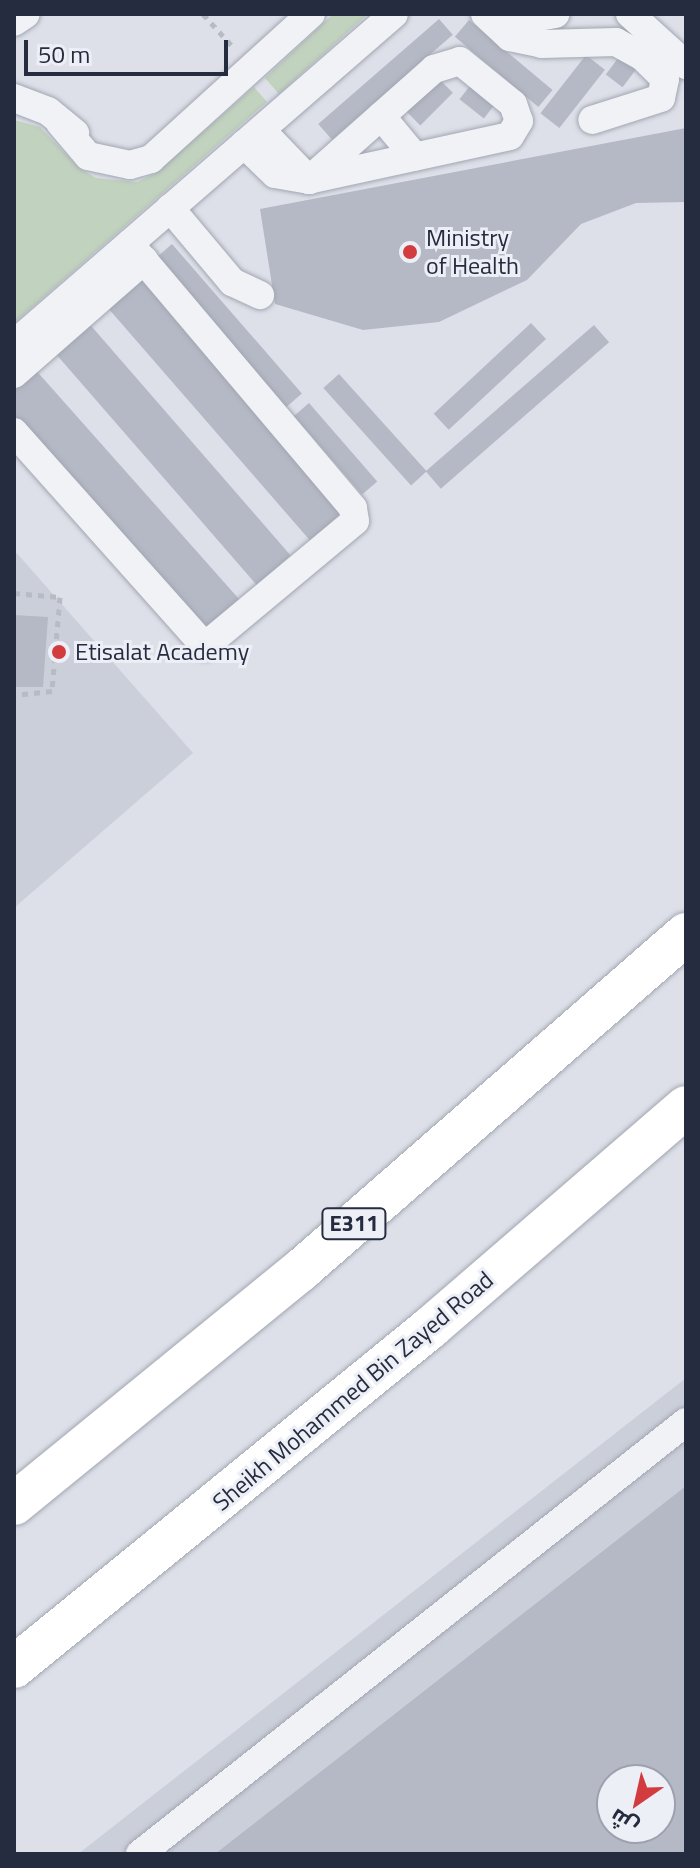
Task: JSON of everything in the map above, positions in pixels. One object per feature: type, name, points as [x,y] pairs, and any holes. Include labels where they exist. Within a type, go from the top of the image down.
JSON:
[{"type":"highway","name":"E311","points":[[14,1504],[301,1270],[686,934]]},
{"type":"highway","name":"Sheikh Mohammed Bin Zayed Road","points":[[14,1667],[406,1348],[686,1107]]},
{"type":"street","points":[[14,22],[26,14]]},
{"type":"street","points":[[14,98],[33,103],[60,123],[88,156],[108,164],[151,159],[311,14]]},
{"type":"street","points":[[14,374],[25,345],[137,252],[170,208],[394,14]]},
{"type":"street","points":[[485,14],[510,37],[519,23],[555,14]]},
{"type":"street","points":[[630,14],[686,65]]},
{"type":"street","points":[[519,23],[542,44],[616,42],[643,57],[665,79],[661,98],[592,120]]},
{"type":"street","points":[[252,137],[309,180],[510,136],[519,121],[518,112],[475,70],[450,61],[434,69],[309,180]]},
{"type":"street","points":[[381,116],[415,157]]},
{"type":"street","points":[[170,208],[232,282],[260,295]]},
{"type":"street","points":[[14,432],[201,644],[210,645],[352,524],[356,512],[137,252]]},
{"type":"street","points":[[140,1854],[686,1422]]},
{"type":"path","points":[[14,593],[60,597],[52,691],[14,695]]},
{"type":"shaded area","name":"Etisalat Academy","points":[[14,550],[193,753],[14,908]]},
{"type":"shaded area","points":[[686,1378],[686,1854],[78,1854]]},
{"type":"green space","points":[[333,14],[368,14],[279,94],[265,78]]},
{"type":"green space","points":[[254,87],[267,102],[14,323],[14,120],[40,127],[79,168],[96,178],[137,182],[156,173]]},
{"type":"building","points":[[439,19],[453,35],[332,140],[318,124]]},
{"type":"building","points":[[469,20],[552,90],[538,107],[455,37]]},
{"type":"building","points":[[586,55],[605,70],[559,128],[540,113]]},
{"type":"building","points":[[619,57],[636,70],[623,87],[606,75]]},
{"type":"building","points":[[438,78],[453,93],[420,125],[405,111]]},
{"type":"building","points":[[473,82],[497,101],[484,118],[459,99]]},
{"type":"building","name":"Ministry of Health","points":[[686,128],[686,202],[636,203],[581,224],[527,280],[439,322],[363,330],[275,304],[260,209]]},
{"type":"building","points":[[172,244],[302,393],[286,407],[156,258]]},
{"type":"building","points":[[138,274],[344,511],[310,541],[104,304]]},
{"type":"building","points":[[86,320],[291,555],[257,585],[52,350]]},
{"type":"building","points":[[531,323],[546,339],[449,430],[434,414]]},
{"type":"building","points":[[594,325],[609,342],[441,489],[426,471]]},
{"type":"building","points":[[33,367],[239,599],[205,630],[14,415],[14,384]]},
{"type":"building","points":[[339,374],[427,471],[411,485],[323,388]]},
{"type":"building","points":[[309,403],[377,481],[362,495],[294,416]]},
{"type":"building","points":[[14,615],[48,617],[43,687],[14,687]]},
{"type":"building","points":[[686,1486],[686,1854],[215,1854]]},
{"type":"place","name":"Ministry of Health","points":[[410,252]]},
{"type":"place","name":"Etisalat Academy","points":[[59,652]]}]
